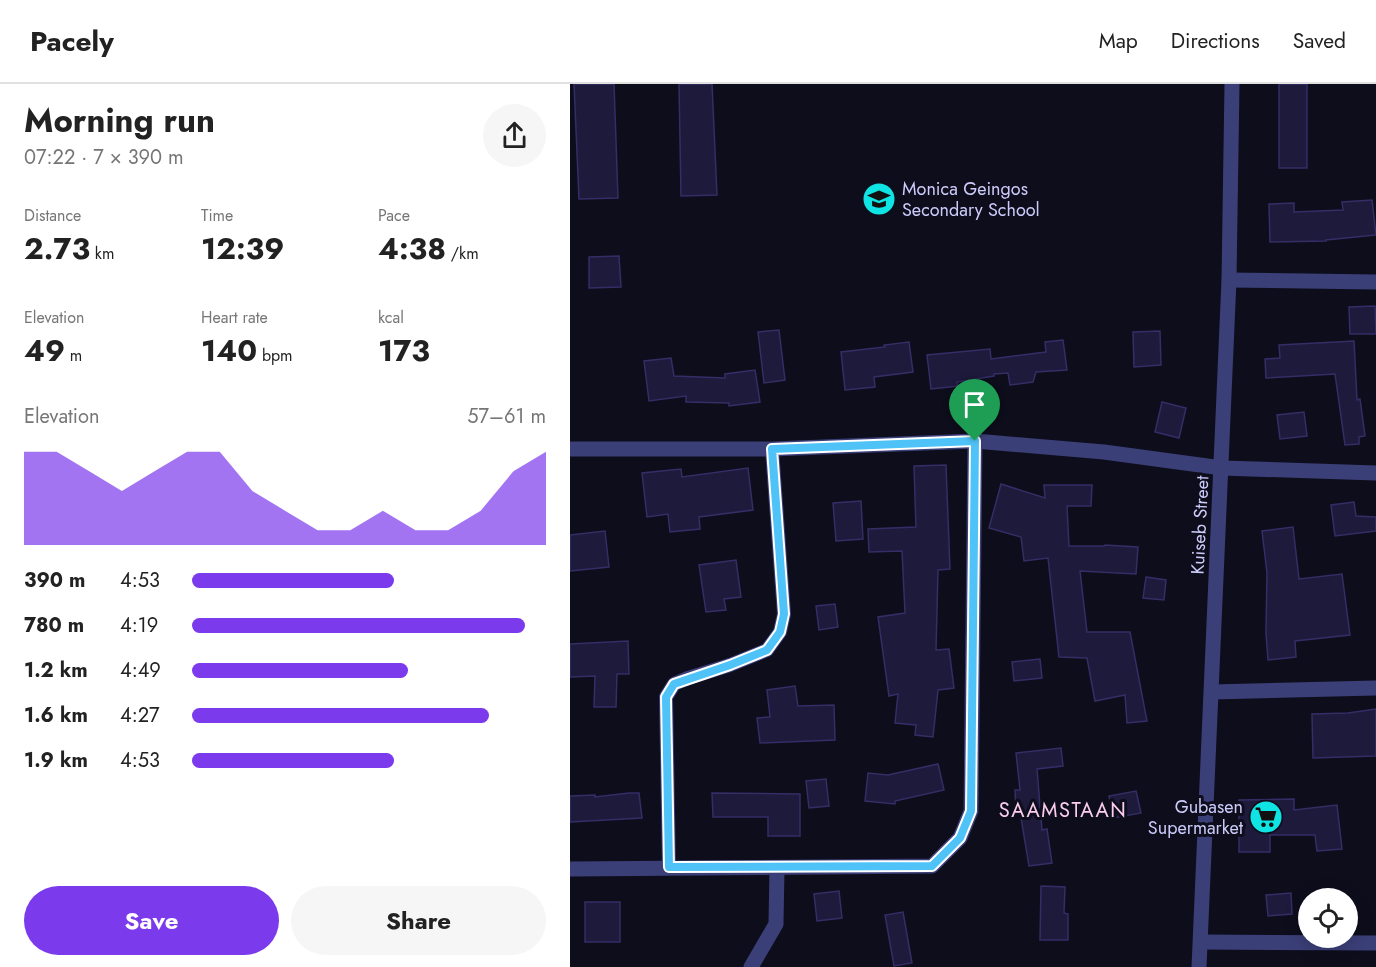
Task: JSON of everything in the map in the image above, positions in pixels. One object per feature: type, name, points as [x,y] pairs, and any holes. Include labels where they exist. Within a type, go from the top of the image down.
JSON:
[{"type":"street","name":"Kuiseb Street","points":[[1199,967],[1222,468],[1229,280],[1232,84]]},
{"type":"street","points":[[1229,280],[1376,282]]},
{"type":"street","points":[[570,869],[932,866],[960,838],[971,811],[975,441]]},
{"type":"street","points":[[570,449],[772,449],[975,441],[1104,452],[1222,468],[1376,473]]},
{"type":"street","points":[[1212,693],[1376,688]]},
{"type":"street","points":[[751,967],[776,924],[777,868]]},
{"type":"street","points":[[1201,942],[1376,943]]},
{"type":"lane","points":[[669,867],[666,697],[674,684],[767,650],[780,632],[784,614],[772,449]]},
{"type":"building","points":[[574,84],[614,84],[618,198],[579,199]]},
{"type":"building","points":[[679,84],[712,84],[717,195],[681,196]]},
{"type":"building","points":[[1279,84],[1307,84],[1307,168],[1279,168]]},
{"type":"building","points":[[1372,200],[1376,235],[1326,241],[1270,242],[1269,204],[1294,203],[1294,212],[1343,210],[1342,202]]},
{"type":"building","points":[[619,256],[621,287],[589,288],[589,257]]},
{"type":"building","points":[[1375,306],[1376,334],[1350,334],[1349,307]]},
{"type":"building","points":[[779,330],[785,380],[764,383],[758,332]]},
{"type":"building","points":[[1160,331],[1161,365],[1134,367],[1133,332]]},
{"type":"building","points":[[1063,340],[1067,370],[1036,372],[1033,382],[1010,385],[1008,373],[957,382],[958,386],[931,389],[927,355],[990,349],[991,359],[1046,352],[1045,342]]},
{"type":"building","points":[[1354,341],[1357,400],[1360,399],[1365,436],[1359,437],[1359,444],[1345,445],[1335,374],[1266,378],[1265,359],[1280,358],[1279,345]]},
{"type":"building","points":[[909,342],[913,372],[874,377],[875,387],[845,390],[841,352]]},
{"type":"building","points":[[671,358],[674,376],[725,378],[725,374],[755,370],[760,402],[729,406],[729,403],[686,402],[686,396],[649,401],[644,361]]},
{"type":"building","points":[[1162,402],[1186,408],[1179,438],[1155,432]]},
{"type":"building","points":[[1304,412],[1307,436],[1280,439],[1277,415]]},
{"type":"building","points":[[946,465],[950,569],[938,570],[936,650],[949,649],[954,688],[938,690],[933,737],[915,735],[916,725],[895,723],[898,694],[889,696],[878,617],[905,613],[902,551],[869,552],[868,529],[916,527],[914,466]]},
{"type":"building","points":[[748,468],[753,510],[699,517],[700,529],[670,532],[668,514],[647,517],[642,473],[681,469],[682,477]]},
{"type":"building","points":[[1001,484],[1045,498],[1044,485],[1092,485],[1091,506],[1067,506],[1069,546],[1138,547],[1136,574],[1080,571],[1087,632],[1130,632],[1147,721],[1127,723],[1125,695],[1095,701],[1087,658],[1059,657],[1048,558],[1024,561],[1021,537],[989,528]]},
{"type":"building","points":[[861,501],[863,539],[836,541],[833,503]]},
{"type":"building","points":[[1354,502],[1356,516],[1376,517],[1376,531],[1335,536],[1331,505]]},
{"type":"building","points":[[1293,527],[1299,579],[1342,574],[1350,635],[1295,641],[1296,657],[1268,660],[1267,573],[1262,531]]},
{"type":"building","points":[[605,531],[609,567],[570,571],[570,535]]},
{"type":"building","points":[[736,560],[741,597],[724,599],[726,610],[706,612],[699,565]]},
{"type":"building","points":[[1146,577],[1166,580],[1164,600],[1143,598]]},
{"type":"building","points":[[835,604],[838,627],[819,630],[816,606]]},
{"type":"building","points":[[628,641],[629,674],[617,674],[616,707],[594,707],[595,676],[570,677],[570,644]]},
{"type":"building","points":[[1040,659],[1042,678],[1014,681],[1012,662]]},
{"type":"building","points":[[795,686],[798,706],[834,705],[835,740],[760,743],[757,718],[770,717],[767,690]]},
{"type":"building","points":[[1376,709],[1376,756],[1313,758],[1312,714],[1348,713]]},
{"type":"building","points":[[1061,748],[1063,766],[1037,769],[1042,830],[1047,829],[1052,863],[1029,866],[1020,812],[1016,812],[1015,790],[1020,790],[1016,753]]},
{"type":"building","points":[[938,764],[944,790],[895,801],[895,804],[865,801],[868,773],[888,775]]},
{"type":"building","points":[[826,779],[829,806],[809,808],[806,781]]},
{"type":"building","points":[[1136,791],[1141,813],[1114,818],[1109,796]]},
{"type":"building","points":[[639,793],[642,818],[570,822],[570,796],[595,795],[595,797]]},
{"type":"building","points":[[712,793],[800,794],[800,836],[768,836],[768,817],[713,817]]},
{"type":"building","name":"Gubasen Supermarket","points":[[1294,799],[1294,810],[1337,805],[1342,849],[1317,851],[1315,835],[1270,835],[1270,852],[1239,852],[1239,800]]},
{"type":"building","points":[[1041,886],[1065,887],[1064,913],[1068,914],[1068,940],[1040,940]]},
{"type":"building","points":[[839,891],[842,918],[817,921],[814,894]]},
{"type":"building","points":[[1291,893],[1292,914],[1268,916],[1266,895]]},
{"type":"building","points":[[585,902],[620,902],[620,942],[585,942]]},
{"type":"building","points":[[903,912],[912,963],[894,966],[885,915]]},
{"type":"place","name":"Monica Geingos Secondary School","points":[[879,199]]},
{"type":"place","name":"Gubasen Supermarket","points":[[1266,817]]},
{"type":"district","name":"SAAMSTAAN","points":[[1063,810]]},
{"type":"route","points":[[975,441],[971,811],[960,838],[932,866],[669,867],[666,697],[674,684],[767,650],[780,632],[784,614],[772,449],[975,441]]}]
